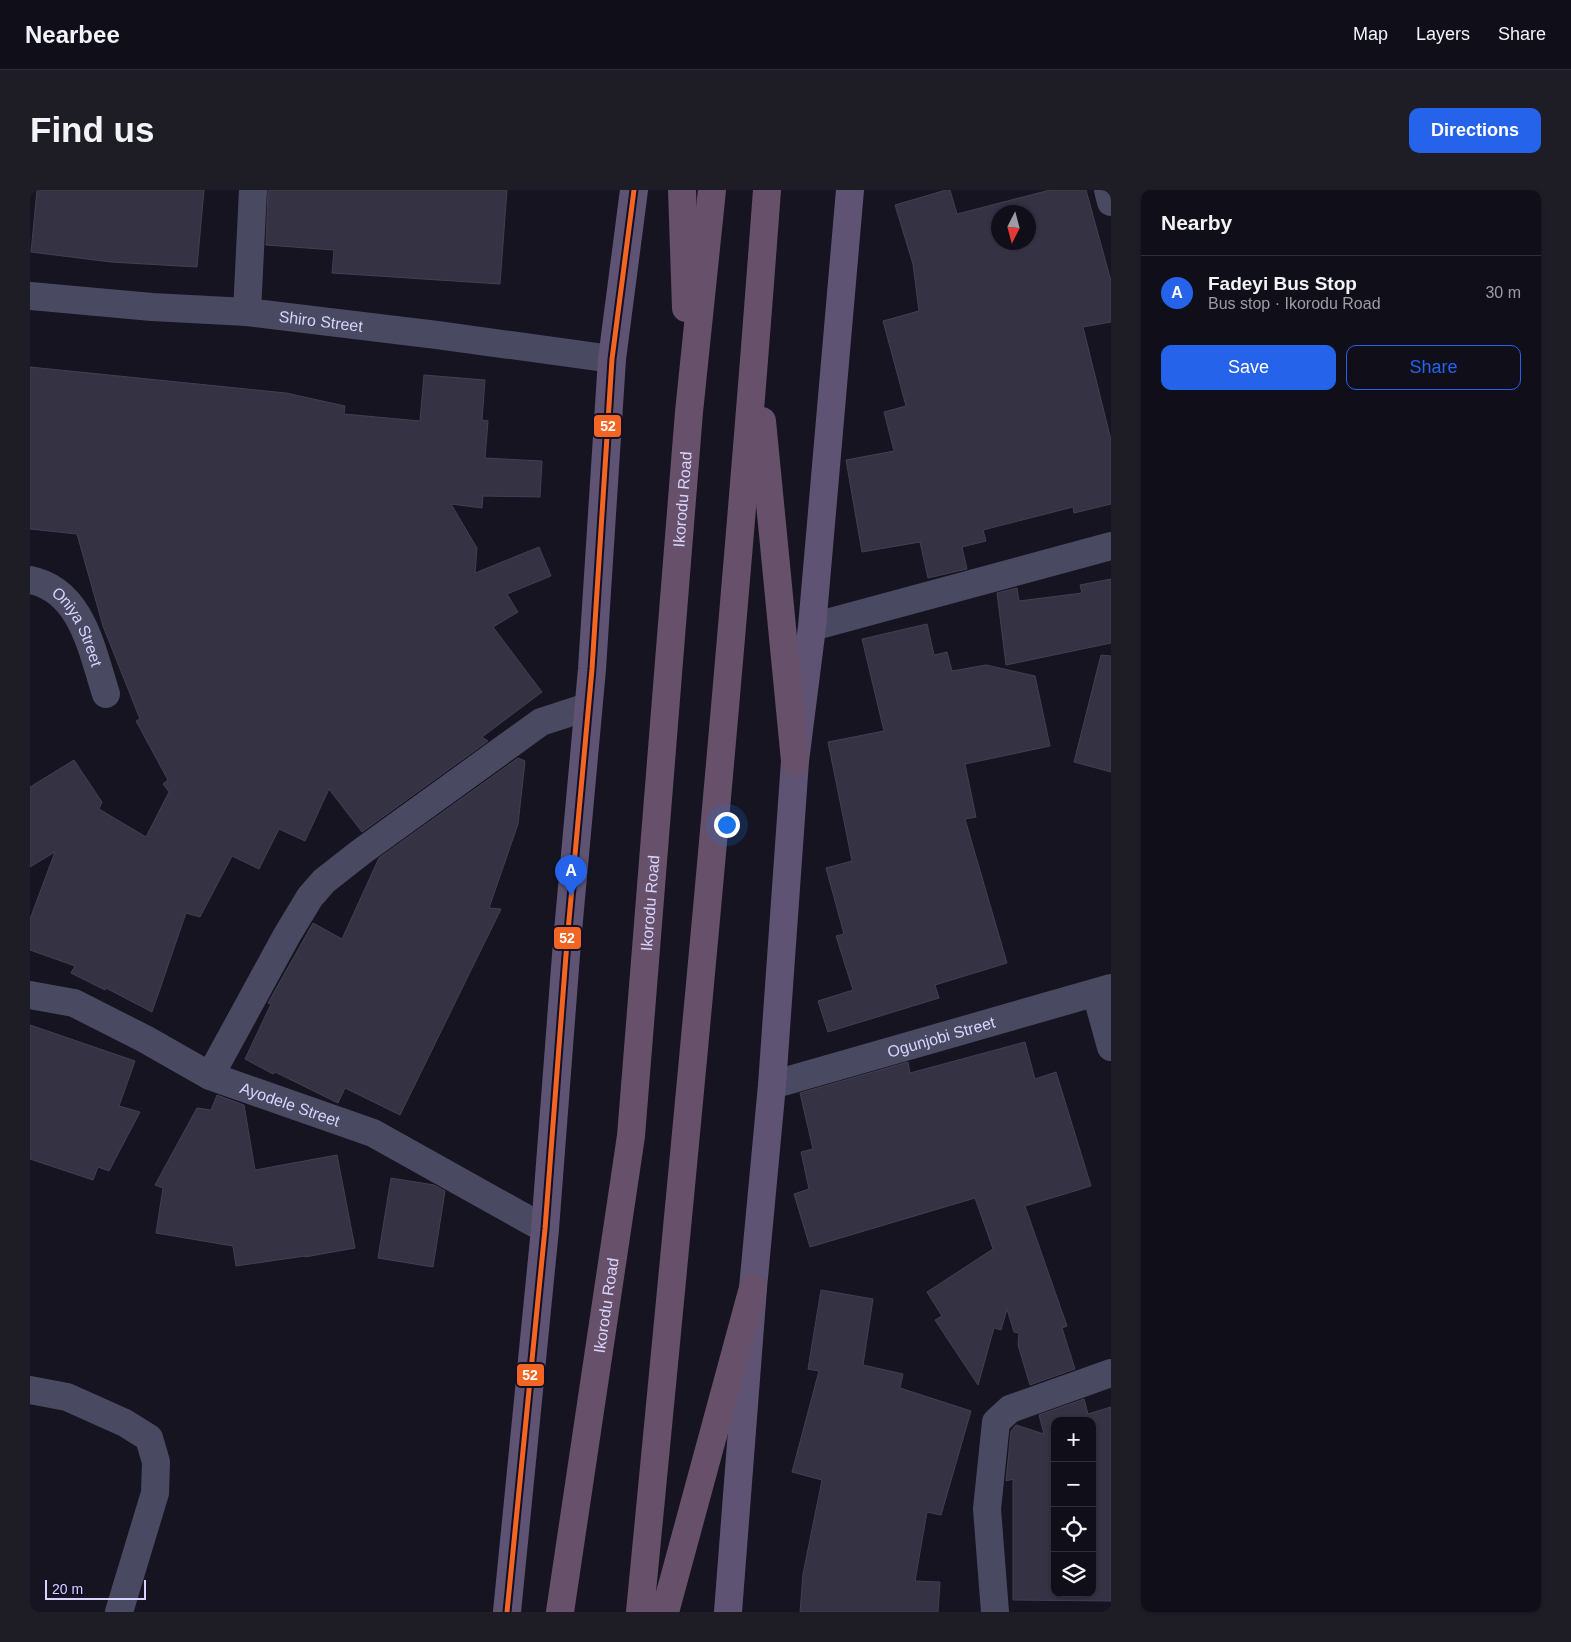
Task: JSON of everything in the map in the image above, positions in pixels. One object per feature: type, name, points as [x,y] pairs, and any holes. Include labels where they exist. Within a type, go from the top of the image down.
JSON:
[{"type":"highway","points":[[682,190],[689,412]]},
{"type":"highway","name":"Ikorodu Road","points":[[560,1612],[631,1136],[689,412],[712,190]]},
{"type":"highway","points":[[640,1612],[725,713],[767,190]]},
{"type":"highway","points":[[755,349],[795,761]]},
{"type":"highway","points":[[664,1612],[753,1288]]},
{"type":"main road","points":[[507,1612],[544,1229],[567,942],[592,669],[612,359],[634,190]]},
{"type":"main road","points":[[728,1612],[753,1288],[772,1085],[795,761],[812,627],[850,190]]},
{"type":"street","points":[[247,312],[253,190]]},
{"type":"street","points":[[1108,190],[1111,202]]},
{"type":"street","name":"Shiro Street","points":[[30,296],[152,307],[247,312],[612,359]]},
{"type":"street","points":[[812,627],[1111,546]]},
{"type":"street","name":"Oniya Street","points":[[30,580],[42,582],[54,588],[68,600],[85,629],[106,694]]},
{"type":"street","points":[[210,1076],[287,935],[310,897],[324,882],[361,852],[541,722],[588,707]]},
{"type":"street","points":[[1103,990],[1111,1047]]},
{"type":"street","name":"Ogunjobi Street","points":[[772,1085],[1103,990]]},
{"type":"street","name":"Ayodele Street","points":[[30,995],[74,1003],[210,1076],[374,1134],[544,1229]]},
{"type":"street","points":[[995,1612],[987,1509],[996,1422],[1010,1409],[1111,1373]]},
{"type":"street","points":[[30,1390],[67,1397],[124,1423],[149,1438],[156,1462],[154,1493],[118,1612]]},
{"type":"building","points":[[37,190],[204,190],[197,267],[111,262],[31,252]]},
{"type":"building","points":[[268,190],[507,190],[500,284],[332,273],[334,250],[266,245]]},
{"type":"building","points":[[950,190],[957,214],[991,205],[991,250],[1036,250],[1036,205],[992,205],[1050,190],[1086,190],[1111,281],[1111,322],[1083,327],[1111,440],[1111,504],[1074,513],[1073,507],[983,530],[986,541],[962,547],[967,569],[928,578],[920,542],[862,552],[846,460],[894,451],[884,412],[906,406],[883,321],[919,311],[913,264],[895,205]]},
{"type":"building","points":[[30,367],[286,393],[345,406],[344,414],[420,421],[424,375],[485,380],[482,420],[488,421],[485,458],[542,461],[540,497],[483,496],[482,508],[451,504],[477,548],[475,573],[539,547],[551,576],[507,594],[518,612],[493,627],[542,692],[482,737],[488,741],[362,832],[329,789],[305,841],[279,829],[259,869],[232,856],[200,917],[186,913],[152,1012],[106,988],[105,990],[71,973],[75,966],[30,950],[30,919],[55,852],[30,867],[30,787],[74,760],[102,802],[99,809],[146,837],[169,792],[163,784],[168,780],[136,721],[140,719],[103,626],[77,534],[30,529]]},
{"type":"building","points":[[1111,579],[1111,643],[1006,665],[997,593],[1017,588],[1019,601],[1082,593],[1080,585]]},
{"type":"building","points":[[927,624],[934,655],[947,652],[952,671],[986,665],[1035,676],[1050,746],[965,764],[976,817],[965,819],[1007,963],[935,985],[939,998],[828,1032],[818,1001],[853,990],[836,936],[844,934],[826,868],[852,861],[828,742],[884,731],[862,639]]},
{"type":"building","points":[[1101,655],[1111,656],[1111,772],[1074,762]]},
{"type":"building","points":[[518,758],[525,761],[518,824],[489,908],[501,909],[400,1115],[345,1088],[338,1103],[275,1072],[273,1074],[245,1059],[271,1004],[268,1003],[313,923],[342,939],[379,858]]},
{"type":"building","points":[[30,1025],[135,1061],[119,1106],[140,1112],[109,1171],[98,1167],[93,1180],[30,1159]]},
{"type":"building","points":[[1025,1042],[1035,1079],[1056,1072],[1091,1186],[1025,1206],[1067,1326],[1062,1328],[1075,1369],[1030,1385],[1018,1345],[1019,1333],[1014,1332],[1007,1309],[1001,1330],[994,1328],[978,1385],[935,1320],[942,1316],[927,1292],[993,1249],[975,1198],[810,1247],[794,1194],[809,1189],[801,1152],[813,1149],[800,1093],[908,1062],[910,1073]]},
{"type":"building","points":[[217,1095],[244,1105],[255,1170],[337,1155],[355,1248],[236,1266],[233,1246],[156,1233],[163,1188],[155,1185],[197,1108],[211,1110]]},
{"type":"building","points":[[391,1178],[434,1185],[445,1191],[433,1267],[378,1258]]},
{"type":"building","points":[[821,1290],[873,1299],[863,1365],[903,1374],[900,1388],[971,1411],[941,1515],[927,1512],[915,1581],[940,1582],[938,1612],[800,1612],[803,1574],[822,1480],[792,1472],[819,1371],[808,1369]]},
{"type":"building","points":[[1084,1399],[1088,1414],[1111,1407],[1111,1601],[1013,1600],[1013,1479],[1006,1481],[1011,1431],[1016,1425],[1044,1434],[1039,1415]]},
{"type":"transit line","name":"52","points":[[507,1612],[545,1229],[567,942],[592,669],[612,359],[634,190]]},
{"type":"place","name":"Fadeyi Bus Stop","points":[[571,896]]}]
